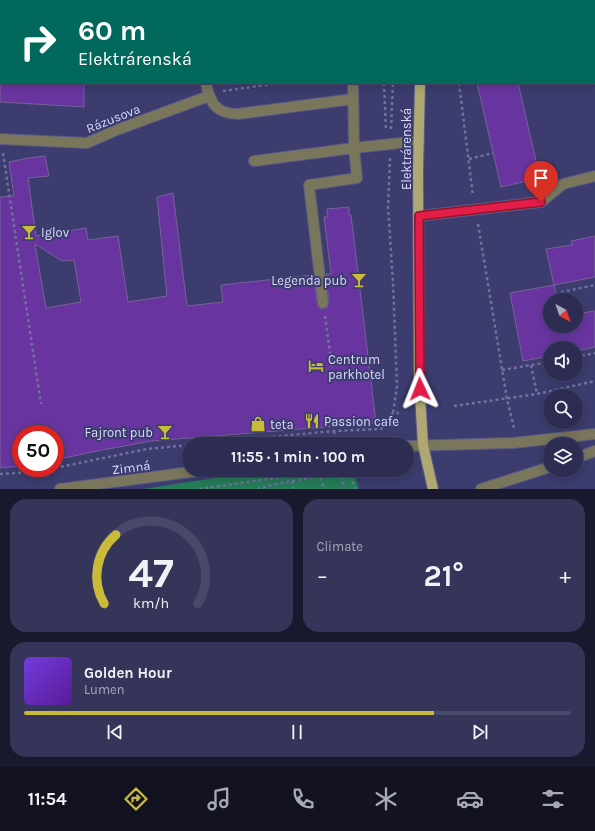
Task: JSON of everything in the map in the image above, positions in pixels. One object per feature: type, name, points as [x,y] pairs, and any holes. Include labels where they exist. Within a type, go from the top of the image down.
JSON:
[{"type":"main road","name":"Elektrárenská","points":[[420,84],[419,378],[423,445],[433,489]]},
{"type":"street","points":[[206,84],[209,96],[217,108],[225,114],[238,114],[353,99]]},
{"type":"street","points":[[323,303],[309,185],[357,178],[354,148],[353,84]]},
{"type":"street","name":"Rázusova","points":[[0,139],[87,143],[119,129],[209,96]]},
{"type":"street","points":[[254,161],[419,141]]},
{"type":"street","points":[[419,216],[541,202],[563,184],[595,176]]},
{"type":"street","points":[[414,446],[513,443],[595,434]]},
{"type":"street","points":[[583,455],[595,451]]},
{"type":"street","points":[[482,489],[543,469]]},
{"type":"street","name":"Zimná","points":[[60,489],[182,473]]},
{"type":"path","points":[[209,96],[225,90],[272,84]]},
{"type":"path","points":[[271,437],[341,430],[381,430],[393,413],[397,386],[393,282],[388,208],[388,144],[384,84]]},
{"type":"path","points":[[388,144],[393,84]]},
{"type":"path","points":[[459,84],[475,209],[502,370],[514,429]]},
{"type":"path","points":[[469,159],[493,153]]},
{"type":"path","points":[[4,161],[41,404]]},
{"type":"path","points":[[562,292],[595,285]]},
{"type":"path","points":[[323,303],[332,367]]},
{"type":"path","points":[[583,356],[595,354]]},
{"type":"path","points":[[502,370],[543,363]]},
{"type":"path","points":[[531,365],[537,394]]},
{"type":"path","points":[[454,406],[537,394],[595,381]]},
{"type":"path","points":[[393,413],[399,413]]},
{"type":"path","points":[[341,425],[341,430]]},
{"type":"path","points":[[334,431],[335,437]]},
{"type":"path","points":[[64,466],[147,449],[182,446]]},
{"type":"path","points":[[0,474],[12,473]]},
{"type":"path","points":[[199,489],[282,477]]},
{"type":"path","points":[[257,489],[314,477]]},
{"type":"path","points":[[320,477],[324,489]]},
{"type":"path","points":[[342,477],[344,489]]},
{"type":"path","points":[[351,477],[354,489]]},
{"type":"path","points":[[292,481],[294,489]]},
{"type":"green space","points":[[221,477],[355,477],[359,489],[143,489]]},
{"type":"building","points":[[0,84],[84,84],[84,107],[0,102]]},
{"type":"building","points":[[477,84],[518,84],[540,178],[501,187]]},
{"type":"building","points":[[45,156],[49,176],[28,178],[36,236],[86,228],[88,240],[118,236],[128,302],[167,296],[157,197],[173,193],[187,306],[223,302],[221,285],[313,275],[318,307],[321,309],[327,308],[329,302],[326,274],[331,274],[324,217],[328,217],[327,209],[349,207],[376,423],[201,437],[182,437],[182,439],[151,441],[64,458],[64,425],[12,425],[12,467],[0,468],[0,197],[14,196],[9,162]],"holes":[[[35,244],[62,261],[74,260],[81,302],[46,308]]]},
{"type":"building","points":[[595,236],[595,277],[554,285],[546,249],[572,245],[571,241]]},
{"type":"building","points":[[554,285],[556,293],[543,293],[543,333],[583,333],[583,313],[595,311],[595,347],[583,350],[583,341],[543,341],[543,357],[523,361],[510,293]]},
{"type":"place","name":"Iglov","points":[[29,232]]},
{"type":"place","name":"Legenda pub","points":[[359,280]]},
{"type":"place","name":"Centrum parkhotel","points":[[316,366]]},
{"type":"place","name":"Passion cafe","points":[[312,421]]},
{"type":"place","name":"teta","points":[[258,424]]},
{"type":"place","name":"Fajront pub","points":[[165,432]]},
{"type":"route","points":[[420,389],[419,216],[541,202]]}]
